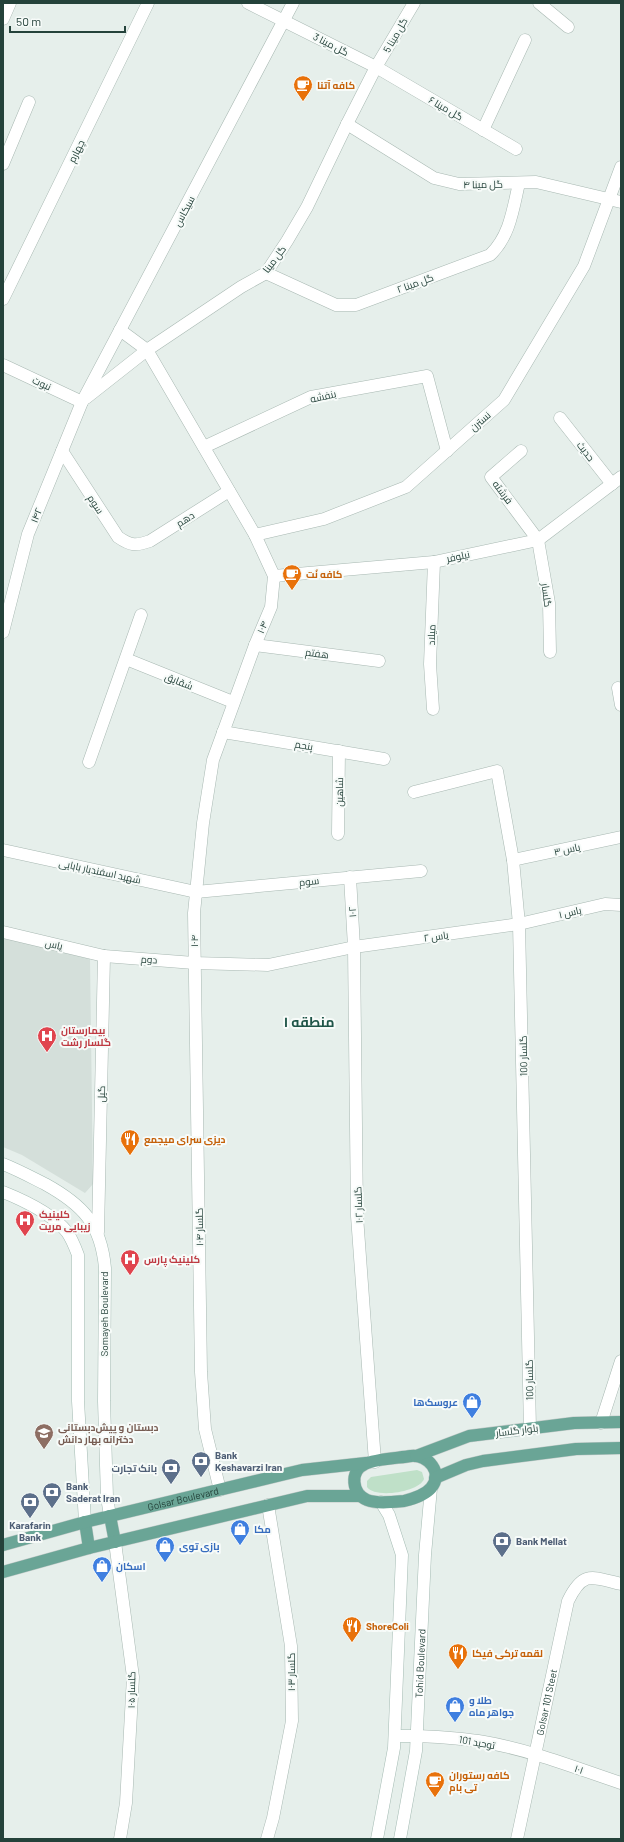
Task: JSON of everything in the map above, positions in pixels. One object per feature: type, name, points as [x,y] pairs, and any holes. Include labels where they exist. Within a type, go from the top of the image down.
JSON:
[{"type":"main road","name":"بلوار گلسار","points":[[370,1463],[416,1456],[469,1436],[574,1423],[621,1422]]},
{"type":"main road","points":[[3,1572],[89,1548],[307,1496],[360,1496],[368,1500],[394,1502],[414,1498],[433,1483],[466,1465],[483,1461],[576,1449],[621,1448]]},
{"type":"main road","points":[[416,1456],[424,1457],[430,1462],[434,1469],[433,1483]]},
{"type":"main road","name":"Golsar Boulevard","points":[[3,1545],[85,1522],[302,1470],[370,1463]]},
{"type":"main road","points":[[360,1496],[355,1489],[354,1481],[356,1474],[370,1463]]},
{"type":"main road","points":[[110,1516],[115,1542]]},
{"type":"main road","points":[[85,1522],[89,1548]]},
{"type":"street","points":[[3,19],[10,3]]},
{"type":"street","name":"چهارم","points":[[3,298],[148,3]]},
{"type":"street","name":"گل مینا 3","points":[[248,3],[285,20],[376,67]]},
{"type":"street","name":"سیکاس","points":[[82,402],[293,3]]},
{"type":"street","name":"گل مینا 5","points":[[376,67],[414,3]]},
{"type":"street","points":[[539,3],[568,27]]},
{"type":"street","points":[[483,130],[525,40]]},
{"type":"street","name":"گل مینا","points":[[82,402],[147,350],[241,287],[266,273],[287,242],[306,207],[376,67]]},
{"type":"street","name":"گل مینا ۶","points":[[376,67],[516,149]]},
{"type":"street","points":[[3,164],[28,102]]},
{"type":"street","name":"گل مینا ۴","points":[[347,124],[434,178],[459,184],[536,182],[621,202]]},
{"type":"street","name":"نسترن","points":[[255,535],[324,519],[406,487],[504,400],[584,266],[621,167]]},
{"type":"street","name":"گل مینا ۲","points":[[266,273],[336,305],[356,305],[490,255],[498,248],[506,235],[519,183]]},
{"type":"street","points":[[120,330],[147,350],[255,535],[274,576]]},
{"type":"street","name":"نبوت","points":[[3,365],[82,402]]},
{"type":"street","name":"بنفشه","points":[[204,447],[310,397],[427,376],[447,451]]},
{"type":"street","name":"۱۴۲","points":[[3,632],[28,534],[82,402]]},
{"type":"street","name":"حدیث","points":[[560,418],[616,481]]},
{"type":"street","name":"فرشته","points":[[521,450],[491,477],[538,540]]},
{"type":"street","name":"سوم","points":[[62,451],[118,537],[127,544],[139,545]]},
{"type":"street","name":"نیلوفر","points":[[274,576],[434,562],[538,540],[616,481]]},
{"type":"street","name":"دهم","points":[[139,545],[150,541],[230,491]]},
{"type":"street","name":"گلسار","points":[[538,540],[549,602],[550,652]]},
{"type":"street","name":"میلاد","points":[[433,709],[430,664],[434,562]]},
{"type":"street","name":"۱۰۴","points":[[194,963],[194,913],[203,823],[213,760],[254,645],[271,607],[274,576]]},
{"type":"street","points":[[89,762],[142,615]]},
{"type":"street","name":"هفتم","points":[[254,645],[378,661]]},
{"type":"street","name":"شقایق","points":[[126,659],[233,702]]},
{"type":"street","points":[[618,688],[621,705]]},
{"type":"street","name":"پنجم","points":[[223,732],[384,758]]},
{"type":"street","name":"شاهین","points":[[338,834],[339,751]]},
{"type":"street","name":"گلسار 100","points":[[414,792],[497,772],[513,860],[519,924],[530,1429]]},
{"type":"street","name":"یاس ۳","points":[[513,860],[621,837]]},
{"type":"street","name":"شهید اسفندیار بابایی","points":[[3,850],[196,892]]},
{"type":"street","name":"سوم","points":[[196,892],[421,871]]},
{"type":"street","name":"۱۰۲","points":[[350,877],[354,947]]},
{"type":"street","name":"یاس ۱","points":[[519,924],[605,904],[621,905]]},
{"type":"street","name":"یاس ۲","points":[[194,963],[268,965],[354,947],[519,924]]},
{"type":"street","name":"یاس","points":[[3,932],[104,956]]},
{"type":"street","name":"گلسار ۱۰۲","points":[[354,947],[357,1216],[370,1463]]},
{"type":"street","name":"دوم","points":[[104,956],[194,963]]},
{"type":"street","name":"گیل","points":[[98,1232],[104,956]]},
{"type":"street","name":"گلسار ۱۰۴","points":[[194,963],[201,1372],[205,1429],[220,1490]]},
{"type":"street","name":"Somayeh Boulevard","points":[[3,1164],[48,1186],[76,1203],[98,1232],[103,1250],[105,1268],[104,1401],[110,1516]]},
{"type":"street","points":[[3,1192],[48,1215],[59,1223],[70,1238],[78,1255],[78,1401],[85,1522]]},
{"type":"street","points":[[601,1423],[621,1361]]},
{"type":"street","name":"Tohid Boulevard","points":[[400,1839],[416,1751],[425,1555],[433,1483]]},
{"type":"street","points":[[376,1839],[394,1736],[402,1555],[389,1515],[381,1502]]},
{"type":"street","name":"گلسار ۱۰۳","points":[[266,1839],[273,1818],[292,1721],[291,1646],[268,1505]]},
{"type":"street","name":"گلسار ۱۰۵","points":[[115,1542],[133,1677],[126,1803],[120,1839]]},
{"type":"street","name":"Golsar 101 Steet","points":[[517,1839],[568,1601],[574,1589],[585,1578],[593,1578],[621,1584]]},
{"type":"street","name":"توحید 101","points":[[394,1736],[451,1738],[485,1742],[536,1755]]},
{"type":"street","name":"۱۰۱","points":[[536,1755],[621,1783]]},
{"type":"shaded area","name":"بیمارستان گلسار رشت","points":[[3,938],[90,959],[93,1184],[85,1193],[22,1155],[3,1147]]},
{"type":"green space","points":[[417,1470],[422,1472],[424,1479],[420,1484],[406,1490],[379,1493],[372,1491],[367,1487],[367,1481],[371,1477]]},
{"type":"place","name":"کافه آتنا","points":[[303,102]]},
{"type":"place","name":"کافه نُت","points":[[292,591]]},
{"type":"place","name":"بیمارستان گلسار رشت","points":[[47,1053]]},
{"type":"place","name":"دیزی سرای میجمع","points":[[130,1156]]},
{"type":"place","name":"کلینیک زیبایی مریت","points":[[25,1237]]},
{"type":"place","name":"کلینیک پارس","points":[[130,1276]]},
{"type":"place","name":"عروسک‌ها","points":[[472,1419]]},
{"type":"place","name":"دبستان و پیش‌دبستانی دخترانه بهار دانش","points":[[44,1450]]},
{"type":"place","name":"Bank Keshavarzi Iran","points":[[201,1478]]},
{"type":"place","name":"بانک تجارت","points":[[171,1485]]},
{"type":"place","name":"Bank Saderat Iran","points":[[52,1509]]},
{"type":"place","name":"Karafarin Bank","points":[[30,1519]]},
{"type":"place","name":"مکا","points":[[240,1546]]},
{"type":"place","name":"Bank Mellat","points":[[502,1558]]},
{"type":"place","name":"بازی توی","points":[[165,1563]]},
{"type":"place","name":"اسکان","points":[[102,1583]]},
{"type":"place","name":"ShoreColi","points":[[352,1643]]},
{"type":"place","name":"لقمه ترکی فیکا","points":[[458,1670]]},
{"type":"place","name":"طلا و جواهر ماه","points":[[455,1723]]},
{"type":"place","name":"کافه رستوران تی بام","points":[[435,1798]]},
{"type":"district","name":"منطقه ۱","points":[[309,1021]]}]
